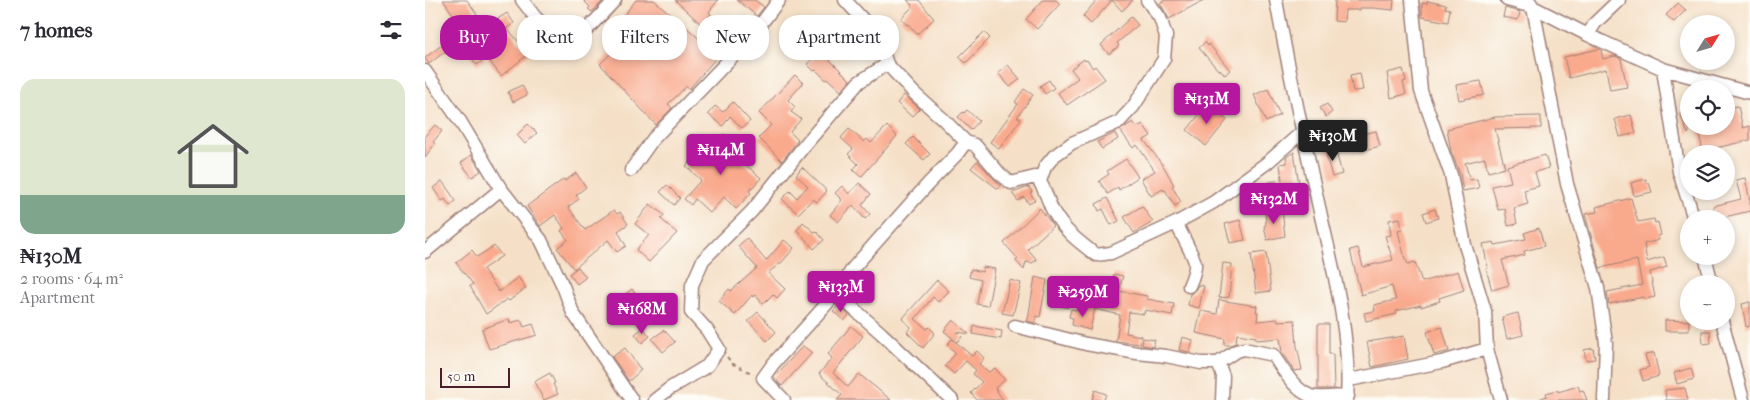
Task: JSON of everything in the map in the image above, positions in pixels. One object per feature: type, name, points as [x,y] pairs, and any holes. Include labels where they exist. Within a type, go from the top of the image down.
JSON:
[{"type":"street","points":[[522,0],[535,17],[565,44],[580,37],[615,0]]},
{"type":"street","points":[[631,170],[653,139],[752,36],[779,0]]},
{"type":"street","points":[[845,0],[878,36],[887,64],[915,94],[965,142],[975,145],[999,173],[1011,183],[1035,177],[1040,181],[1053,210],[1069,234],[1096,255],[1111,253],[1176,223],[1214,202],[1268,162],[1302,132]]},
{"type":"street","points":[[1040,181],[1045,167],[1054,156],[1072,143],[1119,122],[1133,107],[1164,59],[1166,36],[1159,18],[1147,0]]},
{"type":"street","points":[[1015,326],[1053,337],[1201,363],[1218,363],[1236,351],[1244,349],[1273,355],[1286,375],[1302,391],[1312,397],[1347,398],[1349,380],[1343,311],[1288,69],[1277,0]]},
{"type":"street","points":[[1412,0],[1421,91],[1451,175],[1465,245],[1485,311],[1487,349],[1501,400]]},
{"type":"street","points":[[1507,0],[1531,3],[1588,35],[1663,69],[1750,93]]},
{"type":"street","points":[[1588,35],[1595,23],[1619,0]]},
{"type":"street","points":[[1531,3],[1567,184],[1598,288],[1606,344],[1603,400]]},
{"type":"street","points":[[655,400],[669,389],[707,366],[719,349],[707,330],[691,312],[692,285],[703,260],[752,211],[859,82],[887,64]]},
{"type":"street","points":[[1663,69],[1679,172],[1690,210]]},
{"type":"street","points":[[425,71],[460,121],[501,189],[541,240],[563,286],[573,313],[632,400]]},
{"type":"street","points":[[784,400],[763,378],[773,364],[837,294],[853,268],[957,154],[965,142]]},
{"type":"street","points":[[425,252],[501,189]]},
{"type":"street","points":[[1176,223],[1195,261],[1195,270],[1189,286]]},
{"type":"street","points":[[837,294],[881,332],[951,400]]},
{"type":"street","points":[[1724,330],[1743,400]]},
{"type":"street","points":[[1349,380],[1442,362],[1487,349]]},
{"type":"street","points":[[1218,363],[1223,376],[1222,400]]},
{"type":"path","points":[[719,349],[733,364],[763,378]]},
{"type":"building","points":[[443,0],[467,0],[478,15],[457,15],[454,15]]},
{"type":"building","points":[[583,0],[604,0],[592,12]]},
{"type":"building","points":[[636,0],[654,0],[672,15],[624,15]]},
{"type":"building","points":[[675,0],[718,0],[709,12],[710,15],[697,15],[697,20]]},
{"type":"building","points":[[737,0],[755,0],[764,7],[756,15]]},
{"type":"building","points":[[907,0],[919,0],[934,19],[917,34],[901,19],[913,6]]},
{"type":"building","points":[[1043,0],[1056,0],[1060,4],[1037,29],[1026,19]]},
{"type":"building","points":[[1097,0],[1112,0],[1091,24],[1083,16]]},
{"type":"building","points":[[1112,0],[1133,0],[1122,11]]},
{"type":"building","points":[[1165,0],[1204,0],[1169,19],[1160,3]]},
{"type":"building","points":[[1335,0],[1394,0],[1393,10],[1360,8],[1360,10],[1345,10],[1344,22],[1334,21]]},
{"type":"building","points":[[1427,1],[1446,5],[1445,8],[1450,9],[1448,22],[1422,17],[1422,3],[1427,4]]},
{"type":"building","points":[[1678,3],[1686,10],[1674,22],[1666,15]]},
{"type":"building","points":[[1505,8],[1520,12],[1518,20],[1503,17]]},
{"type":"building","points":[[507,13],[514,23],[507,28],[507,15],[504,15]]},
{"type":"building","points":[[1131,17],[1138,25],[1117,43],[1119,46],[1109,54],[1101,45]]},
{"type":"building","points":[[507,28],[517,40],[517,60],[521,60],[501,76],[489,60],[507,60]]},
{"type":"building","points":[[687,28],[697,37],[697,60],[714,60],[689,89],[687,86],[668,104],[672,108],[656,125],[600,64],[604,60],[687,60]]},
{"type":"building","points":[[984,32],[990,38],[966,63],[959,57]]},
{"type":"building","points":[[1205,42],[1208,46],[1209,44],[1230,70],[1225,75],[1220,69],[1219,71],[1199,48]]},
{"type":"building","points":[[440,46],[440,55],[429,64],[425,58]]},
{"type":"building","points":[[1598,49],[1601,50],[1603,59],[1615,56],[1621,59],[1627,87],[1610,90],[1606,69],[1569,78],[1564,57]]},
{"type":"building","points":[[1084,59],[1093,68],[1095,66],[1105,79],[1067,105],[1058,93],[1078,78],[1071,69]]},
{"type":"building","points":[[473,60],[484,60],[477,65]]},
{"type":"building","points":[[811,60],[830,60],[850,80],[841,91],[807,64]]},
{"type":"building","points":[[1008,65],[1020,79],[1010,87],[998,73]]},
{"type":"building","points":[[1403,69],[1406,81],[1403,82],[1406,94],[1391,98],[1387,73]]},
{"type":"building","points":[[1360,73],[1363,90],[1353,91],[1350,75]]},
{"type":"building","points":[[795,75],[803,83],[788,100],[795,107],[791,112],[801,119],[790,132],[798,140],[782,161],[759,138],[771,125],[759,113]]},
{"type":"building","points":[[1049,80],[1054,88],[1045,94],[1040,86]]},
{"type":"building","points":[[1481,81],[1484,95],[1459,100],[1456,85]]},
{"type":"building","points":[[522,85],[527,95],[513,102],[508,92]]},
{"type":"building","points":[[1024,89],[1033,95],[1017,117],[1021,119],[999,149],[990,142],[1018,104],[1015,102]]},
{"type":"building","points":[[1268,89],[1280,115],[1266,122],[1254,95]]},
{"type":"building","points":[[904,95],[920,109],[912,117],[897,103]]},
{"type":"building","points":[[733,102],[750,121],[742,128],[730,116],[723,126],[708,114],[715,106],[723,112]]},
{"type":"building","points":[[1208,104],[1227,120],[1206,146],[1187,130]]},
{"type":"building","points":[[1327,104],[1332,112],[1326,117],[1320,108]]},
{"type":"building","points":[[1735,106],[1738,106],[1743,128],[1750,126],[1750,140],[1729,145],[1702,145],[1699,135],[1735,135]]},
{"type":"building","points":[[967,110],[979,121],[971,130],[958,117]]},
{"type":"building","points":[[1631,115],[1636,133],[1620,137],[1615,119]]},
{"type":"building","points":[[1541,116],[1541,128],[1495,129],[1505,168],[1488,172],[1485,158],[1465,163],[1470,180],[1477,179],[1479,188],[1463,191],[1460,174],[1451,151],[1447,129],[1495,117]]},
{"type":"building","points":[[1133,122],[1137,127],[1143,124],[1151,136],[1144,140],[1164,167],[1174,185],[1172,186],[1181,202],[1175,206],[1163,189],[1151,196],[1141,179],[1155,171],[1137,145],[1133,148],[1120,130]]},
{"type":"building","points":[[528,124],[537,133],[525,144],[517,135]]},
{"type":"building","points":[[435,125],[442,131],[433,142],[435,144],[425,157],[425,136]]},
{"type":"building","points":[[887,126],[897,136],[861,177],[853,170],[858,164],[848,154],[853,149],[841,138],[849,129],[864,142],[867,139],[871,143]]},
{"type":"building","points":[[1376,131],[1380,146],[1361,151],[1357,135]]},
{"type":"building","points":[[1115,133],[1118,139],[1102,149],[1097,142]]},
{"type":"building","points":[[724,134],[733,143],[730,145],[743,157],[740,160],[761,178],[749,191],[751,193],[736,209],[724,197],[710,213],[695,199],[691,205],[684,199],[701,180],[686,166],[703,146],[707,150]]},
{"type":"building","points":[[913,137],[930,154],[924,160],[906,144]]},
{"type":"building","points":[[1335,148],[1342,174],[1332,177],[1325,151]]},
{"type":"building","points":[[1294,152],[1300,191],[1272,196],[1269,182],[1282,180],[1280,164],[1287,163],[1286,157]]},
{"type":"building","points":[[471,155],[481,171],[472,177],[461,163]]},
{"type":"building","points":[[1545,155],[1549,168],[1535,172],[1539,186],[1524,190],[1528,204],[1514,208],[1517,224],[1508,226],[1505,209],[1498,210],[1492,186],[1511,182],[1507,166]]},
{"type":"building","points":[[1126,159],[1138,177],[1119,190],[1118,187],[1108,194],[1099,181],[1109,174],[1107,171]]},
{"type":"building","points":[[977,161],[1001,186],[998,189],[971,168]]},
{"type":"building","points":[[802,167],[827,191],[817,202],[813,199],[798,214],[782,199],[790,191],[797,198],[808,186],[796,175]]},
{"type":"building","points":[[576,173],[586,187],[576,195],[579,199],[568,207],[585,230],[614,210],[617,214],[620,212],[628,224],[618,231],[626,246],[617,252],[608,240],[574,269],[557,248],[568,240],[561,231],[564,228],[555,215],[540,226],[527,206],[564,179],[565,181]]},
{"type":"building","points":[[1745,178],[1750,211],[1735,215],[1735,210],[1714,210],[1713,206],[1741,199],[1736,180]]},
{"type":"building","points":[[1646,179],[1652,192],[1634,196],[1631,183]]},
{"type":"building","points":[[442,181],[456,201],[450,206],[445,199],[442,201],[433,188]]},
{"type":"building","points":[[859,183],[871,194],[862,205],[870,214],[865,219],[853,205],[838,222],[830,215],[842,200],[835,193],[842,186],[849,194]]},
{"type":"building","points":[[667,185],[680,198],[674,205],[660,192]]},
{"type":"building","points":[[1029,187],[1032,192],[1030,193],[1035,200],[1029,204],[1024,197],[1018,201],[1012,193]]},
{"type":"building","points":[[1107,198],[1119,221],[1111,225],[1103,209],[1099,211],[1096,204]]},
{"type":"building","points":[[1631,198],[1638,222],[1654,219],[1655,223],[1658,222],[1661,235],[1658,236],[1659,240],[1644,244],[1647,262],[1664,257],[1667,267],[1650,272],[1655,297],[1645,299],[1644,297],[1609,304],[1607,292],[1642,285],[1637,260],[1600,268],[1585,214],[1597,212],[1596,207]]},
{"type":"building","points":[[650,204],[664,215],[661,219],[677,233],[649,262],[636,250],[649,235],[635,224]]},
{"type":"building","points":[[1142,206],[1153,222],[1134,233],[1124,217]]},
{"type":"building","points":[[1040,208],[1053,226],[1028,249],[1037,260],[1032,263],[1026,262],[1024,270],[1016,261],[1018,259],[1004,243]]},
{"type":"building","points":[[1435,209],[1438,218],[1426,222],[1423,213]]},
{"type":"building","points":[[1282,210],[1285,236],[1267,240],[1264,226],[1266,225],[1265,212]]},
{"type":"building","points":[[1400,218],[1402,230],[1398,231],[1405,259],[1408,264],[1415,262],[1422,282],[1458,271],[1464,290],[1439,298],[1440,301],[1421,307],[1421,305],[1396,311],[1397,314],[1366,321],[1364,313],[1375,311],[1374,305],[1396,300],[1392,286],[1361,295],[1350,250],[1358,248],[1363,267],[1393,260],[1385,236],[1391,235],[1389,220]]},
{"type":"building","points":[[1240,220],[1245,240],[1230,243],[1225,224]]},
{"type":"building","points":[[803,222],[814,232],[816,231],[824,240],[814,249],[797,230]]},
{"type":"building","points":[[1539,228],[1544,246],[1524,251],[1525,255],[1502,260],[1509,285],[1492,290],[1486,269],[1488,268],[1483,244],[1494,242],[1495,245],[1526,239],[1524,233]]},
{"type":"building","points":[[747,238],[766,261],[784,240],[794,248],[782,262],[768,273],[785,289],[777,298],[773,294],[763,304],[755,295],[753,297],[752,295],[735,315],[719,301],[729,289],[731,291],[757,268],[738,246]]},
{"type":"building","points":[[494,246],[502,256],[483,269],[499,292],[518,277],[526,288],[509,301],[507,299],[486,314],[470,286],[473,284],[456,263],[472,250],[477,257]]},
{"type":"building","points":[[1266,252],[1271,291],[1256,293],[1251,254]]},
{"type":"building","points":[[1223,263],[1232,264],[1229,297],[1219,298]]},
{"type":"building","points":[[578,267],[586,277],[577,284],[569,274]]},
{"type":"building","points":[[983,267],[995,269],[988,306],[977,304],[981,280],[969,277],[971,269],[982,272]]},
{"type":"building","points":[[1114,274],[1123,276],[1119,291],[1147,296],[1147,299],[1174,304],[1172,315],[1145,310],[1144,314],[1129,312],[1126,333],[1141,336],[1140,344],[1116,341],[1120,315],[1095,309],[1100,288],[1110,290]]},
{"type":"building","points":[[1035,277],[1047,280],[1040,317],[1036,316],[1035,323],[1027,321]]},
{"type":"building","points":[[937,280],[949,291],[938,302],[933,297],[915,319],[935,333],[923,348],[907,332],[911,327],[902,319]]},
{"type":"building","points":[[1010,280],[1021,283],[1013,315],[1002,313]]},
{"type":"building","points":[[1062,282],[1074,285],[1068,308],[1057,305]]},
{"type":"building","points":[[1198,285],[1204,286],[1199,308],[1188,305],[1190,294],[1194,292]]},
{"type":"building","points":[[632,289],[644,306],[637,311],[632,303],[619,314],[611,305]]},
{"type":"building","points":[[1219,300],[1257,306],[1257,321],[1295,320],[1297,346],[1302,370],[1294,371],[1282,353],[1280,338],[1256,340],[1256,337],[1237,334],[1236,343],[1224,345],[1225,339],[1196,333],[1201,311],[1217,314]]},
{"type":"building","points":[[1750,302],[1750,326],[1746,327],[1742,304]]},
{"type":"building","points":[[838,306],[849,315],[844,321],[833,311]]},
{"type":"building","points":[[1085,306],[1095,308],[1090,330],[1072,325],[1073,318],[1069,317],[1071,309],[1083,312]]},
{"type":"building","points":[[758,312],[776,332],[767,341],[748,321]]},
{"type":"building","points":[[1518,313],[1523,335],[1507,339],[1502,317]]},
{"type":"building","points":[[509,319],[510,323],[521,320],[524,327],[533,324],[537,335],[489,349],[482,329]]},
{"type":"building","points":[[953,320],[969,334],[957,332],[962,337],[957,342],[944,331]]},
{"type":"building","points":[[1665,320],[1680,321],[1680,330],[1689,330],[1689,331],[1665,331]]},
{"type":"building","points":[[1318,324],[1329,324],[1329,354],[1333,354],[1334,389],[1318,389]]},
{"type":"building","points":[[851,326],[863,336],[833,373],[848,387],[859,374],[891,400],[837,400],[842,395],[819,374],[832,358],[828,354]]},
{"type":"building","points":[[974,326],[1002,331],[1001,339],[973,334]]},
{"type":"building","points":[[1442,327],[1449,351],[1434,355],[1427,332]]},
{"type":"building","points":[[643,328],[650,336],[642,343],[635,334]]},
{"type":"building","points":[[664,330],[675,342],[663,352],[652,339]]},
{"type":"building","points":[[1702,331],[1710,331],[1711,343],[1703,344]]},
{"type":"building","points":[[1404,336],[1408,359],[1372,367],[1367,342]]},
{"type":"building","points":[[1182,337],[1193,340],[1190,352],[1179,350]]},
{"type":"building","points":[[1143,338],[1155,340],[1153,347],[1142,345]]},
{"type":"building","points":[[952,339],[972,356],[977,351],[984,358],[979,364],[989,372],[995,368],[1005,380],[995,388],[1003,400],[977,400],[971,393],[982,382],[973,374],[976,370],[966,361],[954,374],[945,366],[956,353],[947,345]]},
{"type":"building","points":[[803,346],[812,353],[782,386],[774,377]]},
{"type":"building","points":[[625,348],[641,370],[629,381],[612,357]]},
{"type":"building","points":[[1593,348],[1595,359],[1586,360],[1584,350]]},
{"type":"building","points":[[1654,353],[1659,376],[1643,381],[1640,370],[1649,367],[1645,355]]},
{"type":"building","points":[[1691,368],[1694,379],[1677,384],[1674,373]]},
{"type":"building","points":[[550,373],[558,394],[544,400],[534,382]]},
{"type":"building","points":[[1578,386],[1580,391],[1583,390],[1587,400],[1539,400],[1547,396],[1546,393],[1558,390],[1558,392]]},
{"type":"building","points":[[1685,388],[1688,400],[1666,400],[1665,390]]},
{"type":"building","points":[[1095,390],[1106,394],[1104,400],[1092,400]]}]
